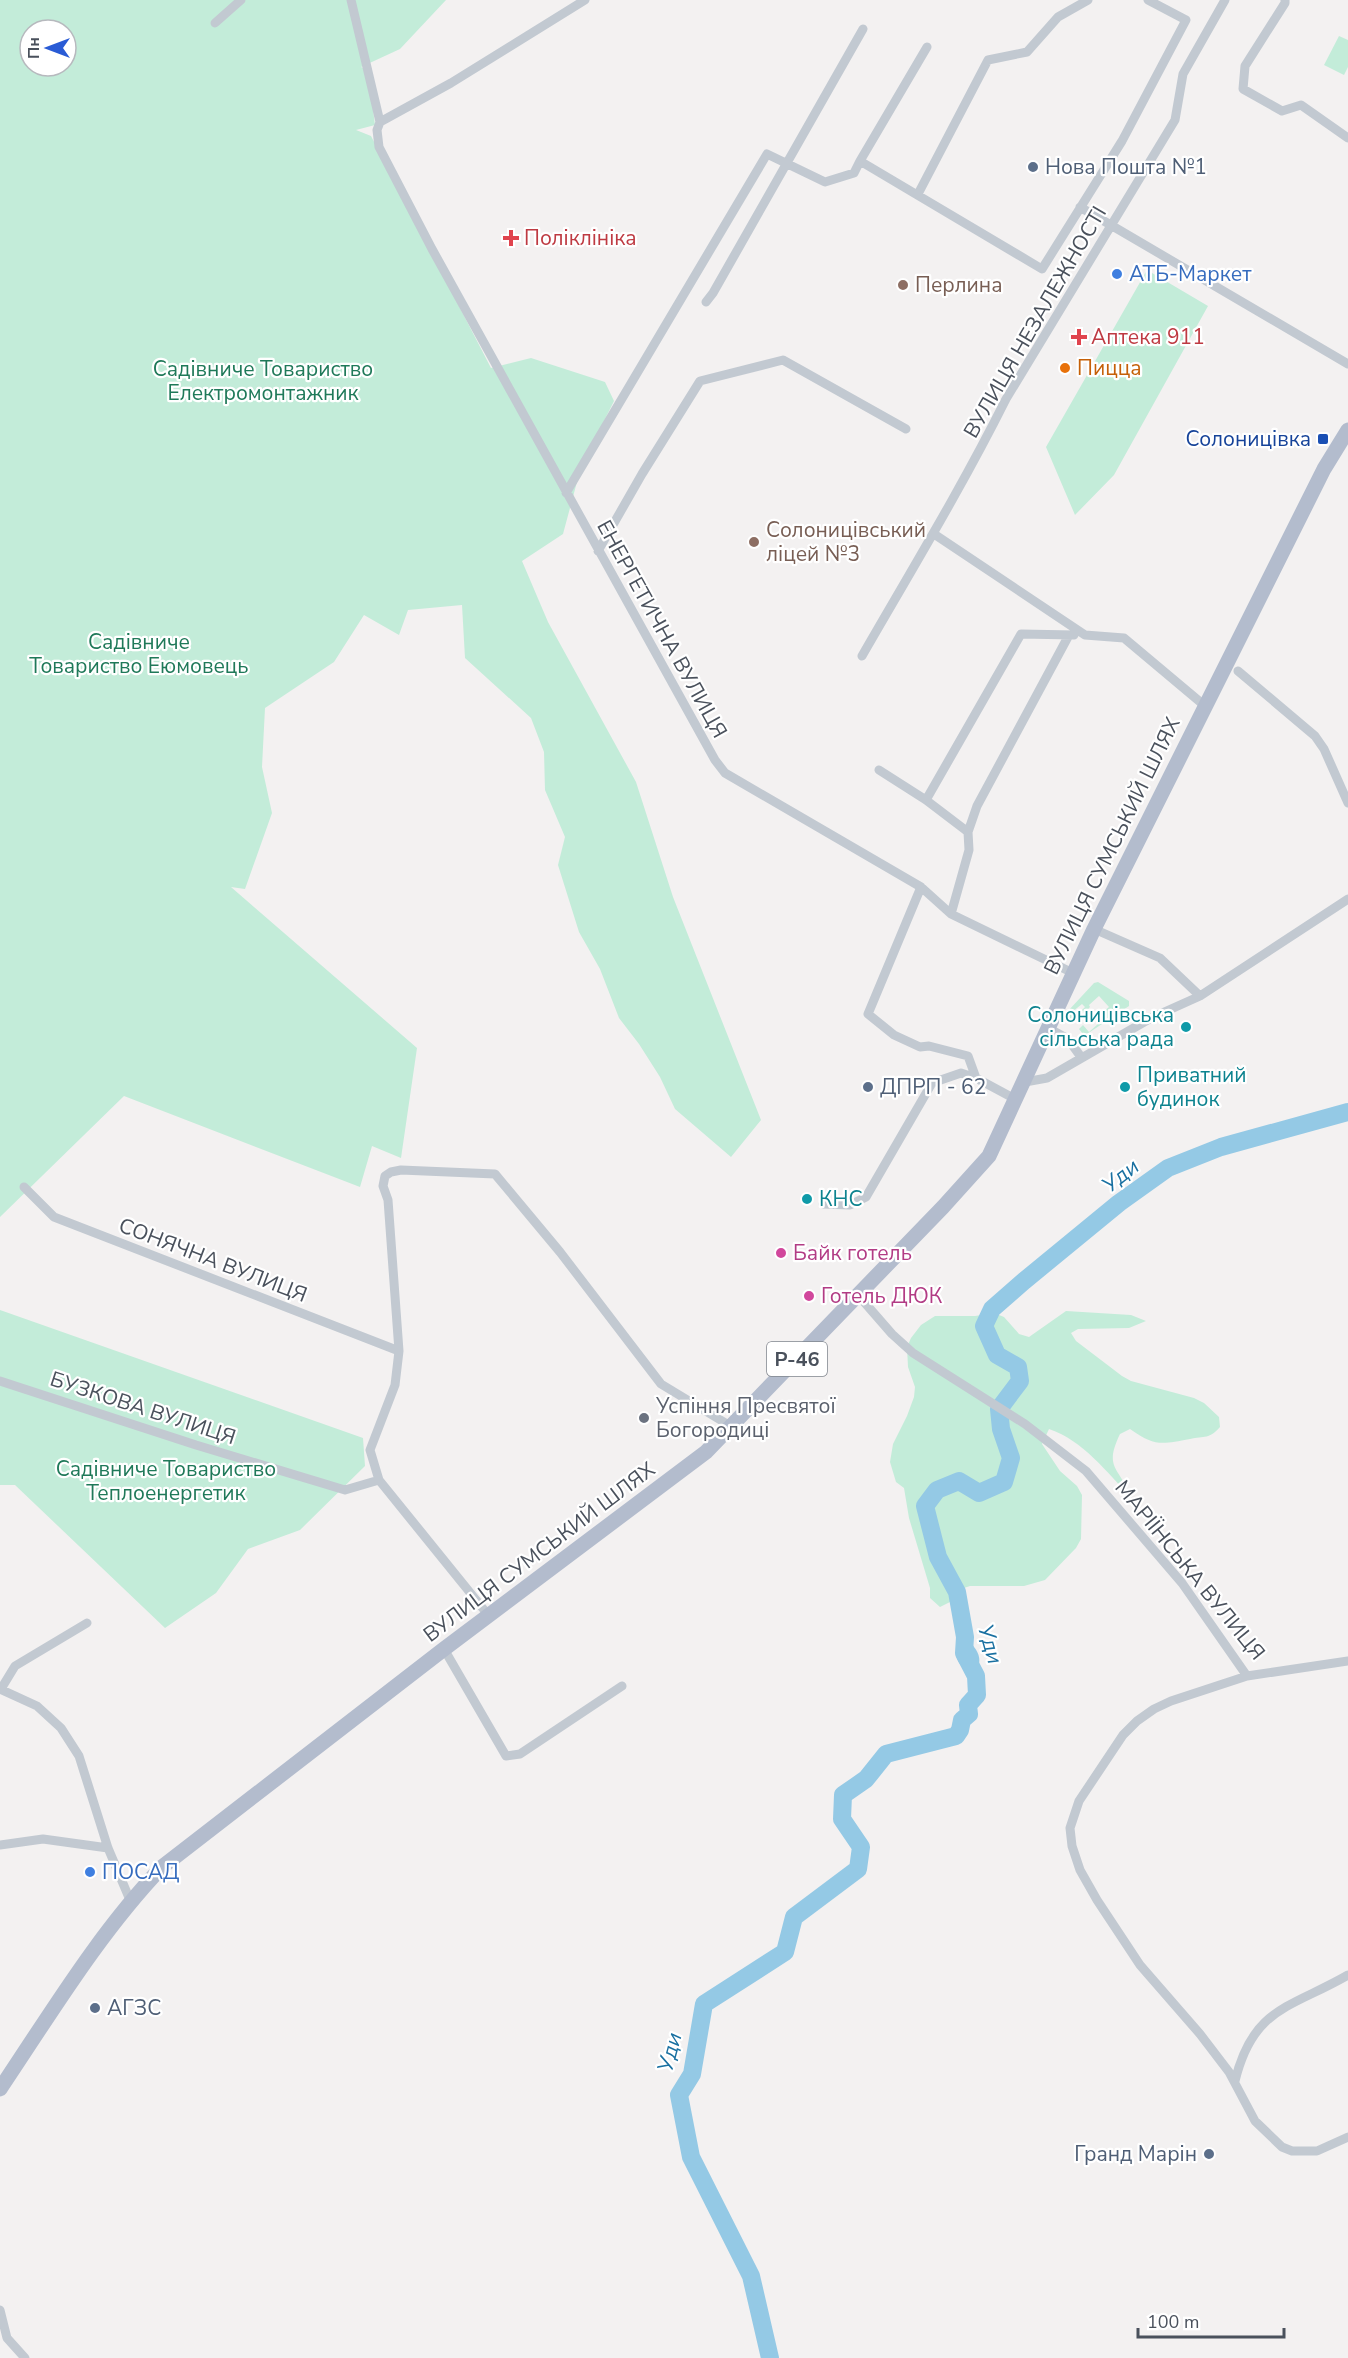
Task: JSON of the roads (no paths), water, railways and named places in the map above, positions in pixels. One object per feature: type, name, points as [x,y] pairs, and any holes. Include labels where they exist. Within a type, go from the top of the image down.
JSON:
[{"type":"main road","name":"ВУЛИЦЯ СУМСЬКИЙ ШЛЯХ","points":[[0,2089],[130,1900],[162,1867],[444,1649],[706,1452],[943,1207],[989,1156],[1017,1100],[1094,929],[1324,470],[1348,429]]},
{"type":"street","points":[[215,23],[241,0]]},
{"type":"street","name":"ЕНЕРГЕТИЧНА ВУЛИЦЯ","points":[[351,0],[380,122],[377,130],[379,147],[432,249],[715,760],[725,773],[921,887],[951,914],[1074,973]]},
{"type":"street","points":[[380,122],[451,83],[585,0]]},
{"type":"street","points":[[918,194],[988,60],[1028,52],[1058,16],[1088,0]]},
{"type":"street","points":[[860,161],[1042,269],[1122,141],[1186,20],[1149,0]]},
{"type":"street","name":"ВУЛИЦЯ НЕЗАЛЕЖНОСТІ","points":[[861,656],[934,534],[994,426],[1006,399],[1175,120],[1183,74],[1225,0]]},
{"type":"street","points":[[1285,0],[1245,66],[1243,89],[1282,111],[1301,105],[1348,138]]},
{"type":"street","points":[[706,302],[863,29]]},
{"type":"street","points":[[566,493],[767,154],[825,182],[854,173],[927,47]]},
{"type":"street","points":[[1080,207],[1348,364]]},
{"type":"street","points":[[598,551],[642,474],[700,381],[783,360],[906,429]]},
{"type":"street","points":[[934,534],[1085,635]]},
{"type":"street","points":[[926,800],[1021,634],[1124,638],[1205,706]]},
{"type":"street","points":[[951,914],[969,850],[968,832],[977,806],[1070,635]]},
{"type":"street","points":[[1238,671],[1315,736],[1324,749],[1348,803]]},
{"type":"street","points":[[879,771],[926,800],[968,832]]},
{"type":"street","points":[[921,887],[868,1014],[894,1035],[920,1047],[929,1046],[968,1056],[976,1078]]},
{"type":"street","points":[[1025,1082],[1047,1078],[1151,1018],[1200,996],[1348,899]]},
{"type":"street","points":[[1094,929],[1160,958],[1200,996]]},
{"type":"street","points":[[1048,1028],[1068,1039],[1081,1057]]},
{"type":"street","points":[[823,1204],[850,1205],[866,1197],[932,1083],[962,1073],[1017,1100]]},
{"type":"street","points":[[489,1616],[379,1480],[370,1450],[395,1385],[399,1351],[388,1200],[383,1186],[385,1176],[401,1170],[495,1174],[560,1252],[661,1384],[732,1427]]},
{"type":"street","name":"СОНЯЧНА ВУЛИЦЯ","points":[[24,1187],[54,1217],[399,1351]]},
{"type":"street","name":"МАРІЇНСЬКА ВУЛИЦЯ","points":[[858,1295],[904,1346],[1025,1424],[1086,1471],[1182,1583],[1247,1676],[1348,1661]]},
{"type":"street","name":"БУЗКОВА ВУЛИЦЯ","points":[[0,1381],[196,1445],[345,1490],[379,1480]]},
{"type":"street","points":[[87,1623],[15,1666],[1,1689],[37,1706],[61,1728],[79,1756],[108,1848],[130,1900]]},
{"type":"street","points":[[444,1649],[507,1756],[520,1754],[622,1686]]},
{"type":"street","points":[[1247,1676],[1171,1701],[1137,1721],[1123,1735],[1079,1801],[1070,1828],[1072,1846],[1080,1870],[1097,1900],[1140,1965],[1200,2034],[1235,2081],[1255,2121],[1282,2147],[1292,2151],[1317,2151],[1348,2137]]},
{"type":"street","points":[[0,1845],[43,1839],[108,1848]]},
{"type":"street","points":[[1235,2081],[1239,2063],[1247,2046],[1257,2030],[1270,2017],[1285,2006],[1348,1975]]},
{"type":"street","points":[[0,2310],[3,2338],[25,2358]]},
{"type":"water","points":[[965,1637],[979,1656],[977,1669],[968,1672],[958,1661],[956,1652],[960,1638]]},
{"type":"waterway","name":"Уди","points":[[770,2358],[751,2276],[691,2157],[679,2095],[692,2074],[704,2004],[785,1952],[794,1917],[858,1869],[861,1847],[842,1819],[843,1795],[866,1779],[886,1754],[956,1736],[962,1720],[969,1714],[968,1705],[977,1695],[976,1676],[964,1653],[965,1637],[957,1592],[938,1557],[925,1506],[937,1490],[959,1481],[979,1493],[1004,1482],[1011,1458],[1001,1429],[999,1409],[1020,1381],[1018,1367],[997,1355],[984,1326],[992,1309],[1024,1281],[1119,1203],[1168,1168],[1221,1147],[1348,1112]]},
{"type":"place","name":"Нова Пошта №1","points":[[1033,167]]},
{"type":"place","name":"Поліклініка","points":[[511,238]]},
{"type":"place","name":"АТБ-Маркет","points":[[1117,274]]},
{"type":"place","name":"Перлина","points":[[903,285]]},
{"type":"place","name":"Аптека 911","points":[[1079,337]]},
{"type":"place","name":"Пицца","points":[[1065,368]]},
{"type":"place","name":"Солоницівка","points":[[1323,439]]},
{"type":"place","name":"Солоницівський ліцей №3","points":[[754,542]]},
{"type":"place","name":"Солоницівська сільська рада","points":[[1186,1027]]},
{"type":"place","name":"ДПРП - 62","points":[[868,1087]]},
{"type":"place","name":"Приватний будинок","points":[[1125,1087]]},
{"type":"place","name":"КНС","points":[[807,1199]]},
{"type":"place","name":"Байк готель","points":[[781,1253]]},
{"type":"place","name":"Готель ДЮК","points":[[809,1296]]},
{"type":"place","name":"Успіння Пресвятої Богородиці","points":[[644,1418]]},
{"type":"place","name":"ПОСАД","points":[[90,1872]]},
{"type":"place","name":"АГЗС","points":[[95,2008]]},
{"type":"place","name":"Гранд Марін","points":[[1209,2154]]},
{"type":"park label","name":"Садівниче Товариство Електромонтажник","points":[[263,381]]},
{"type":"park label","name":"Садівниче Товариство Еюмовець","points":[[139,654]]},
{"type":"park label","name":"Садівниче Товариство Теплоенергетик","points":[[166,1481]]}]
